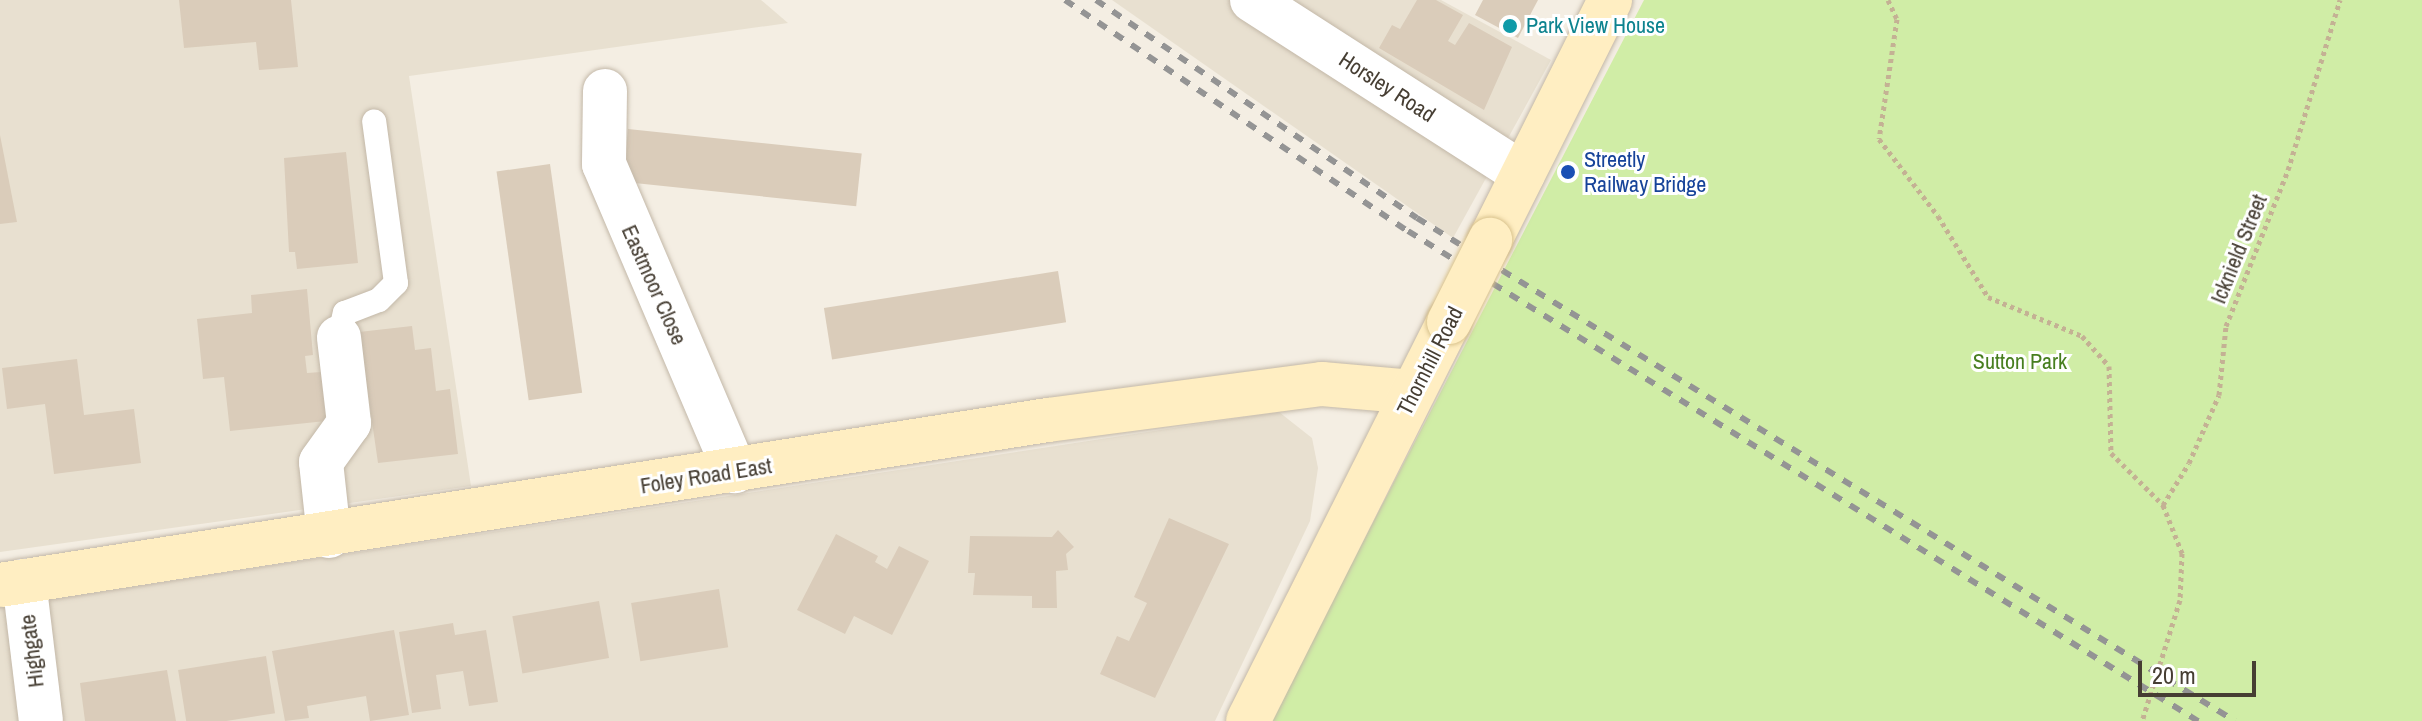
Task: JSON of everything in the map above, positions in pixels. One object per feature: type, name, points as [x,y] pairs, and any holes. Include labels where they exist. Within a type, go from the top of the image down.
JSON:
[{"type":"main road","name":"Thornhill Road","points":[[1248,721],[1610,0]]},
{"type":"main road","name":"Foley Road East","points":[[12,583],[329,536],[1048,420],[1322,384],[1413,392]]},
{"type":"street","name":"Horsley Road","points":[[1252,0],[1523,174]]},
{"type":"street","name":"Eastmoor Close","points":[[605,91],[604,164],[735,471]]},
{"type":"street","points":[[329,536],[321,462],[349,423],[339,338]]},
{"type":"street","name":"Highgate","points":[[12,583],[41,721]]},
{"type":"lane","points":[[339,338],[345,313],[379,300],[396,283],[374,121]]},
{"type":"path","points":[[1888,0],[1897,19],[1879,139],[1938,216],[1988,297],[2082,336],[2109,366],[2111,453],[2163,505],[2182,553],[2180,600],[2142,721]]},
{"type":"path","name":"Icknield Street","points":[[2163,505],[2189,463],[2219,395],[2226,326],[2288,170],[2340,0]]},
{"type":"shaded area","points":[[0,0],[761,0],[788,23],[409,76],[471,486],[0,552]]},
{"type":"shaded area","points":[[1112,0],[1441,0],[1551,60],[1453,238]]},
{"type":"shaded area","points":[[1279,412],[1312,438],[1318,468],[1310,521],[1215,721],[0,721],[0,607]]},
{"type":"green space","name":"Sutton Park","points":[[1644,0],[2422,0],[2422,721],[1270,721]]},
{"type":"building","points":[[179,0],[291,0],[298,67],[259,70],[256,42],[184,48]]},
{"type":"building","points":[[1417,0],[1436,0],[1463,15],[1448,41],[1455,45],[1469,23],[1512,47],[1484,110],[1379,48],[1392,25],[1400,29]]},
{"type":"building","name":"Park View House","points":[[1483,0],[1538,0],[1518,38],[1475,15]]},
{"type":"building","points":[[628,129],[862,154],[856,206],[622,182]]},
{"type":"building","points":[[0,135],[17,222],[0,224]]},
{"type":"building","points":[[346,152],[358,263],[297,269],[295,252],[289,252],[284,158]]},
{"type":"building","points":[[550,164],[582,393],[529,400],[497,172]]},
{"type":"building","points":[[1058,271],[1066,322],[832,359],[824,308]]},
{"type":"building","points":[[307,289],[313,355],[305,356],[307,373],[321,372],[326,421],[230,431],[224,377],[203,379],[197,319],[252,313],[251,295]]},
{"type":"building","points":[[412,326],[415,350],[431,348],[436,391],[450,389],[458,454],[378,463],[359,332]]},
{"type":"building","points":[[77,359],[84,415],[134,409],[141,463],[54,474],[45,404],[7,409],[2,368]]},
{"type":"building","points":[[1169,518],[1229,544],[1155,698],[1100,674],[1117,636],[1129,641],[1147,603],[1134,597]]},
{"type":"building","points":[[1058,530],[1074,547],[1066,554],[1068,570],[1056,571],[1057,608],[1032,608],[1032,596],[973,595],[975,573],[968,573],[970,536],[1052,537]]},
{"type":"building","points":[[836,534],[878,556],[875,562],[887,569],[899,546],[929,561],[892,635],[854,616],[845,634],[797,610]]},
{"type":"building","points":[[719,589],[728,647],[640,661],[631,603]]},
{"type":"building","points":[[599,601],[609,658],[522,673],[512,616]]},
{"type":"building","points":[[453,623],[455,635],[486,630],[498,702],[469,706],[463,671],[436,675],[441,709],[412,713],[399,632]]},
{"type":"building","points":[[394,630],[409,715],[370,721],[366,696],[307,706],[309,718],[285,721],[272,651]]},
{"type":"building","points":[[266,656],[275,713],[226,721],[186,721],[178,670]]},
{"type":"building","points":[[167,670],[176,721],[85,721],[80,683]]},
{"type":"railway","points":[[1065,0],[1408,231],[2198,721]]},
{"type":"railway","points":[[1096,0],[1417,218],[2235,721]]},
{"type":"place","name":"Park View House","points":[[1510,26]]},
{"type":"place","name":"Streetly Railway Bridge","points":[[1568,172]]}]
